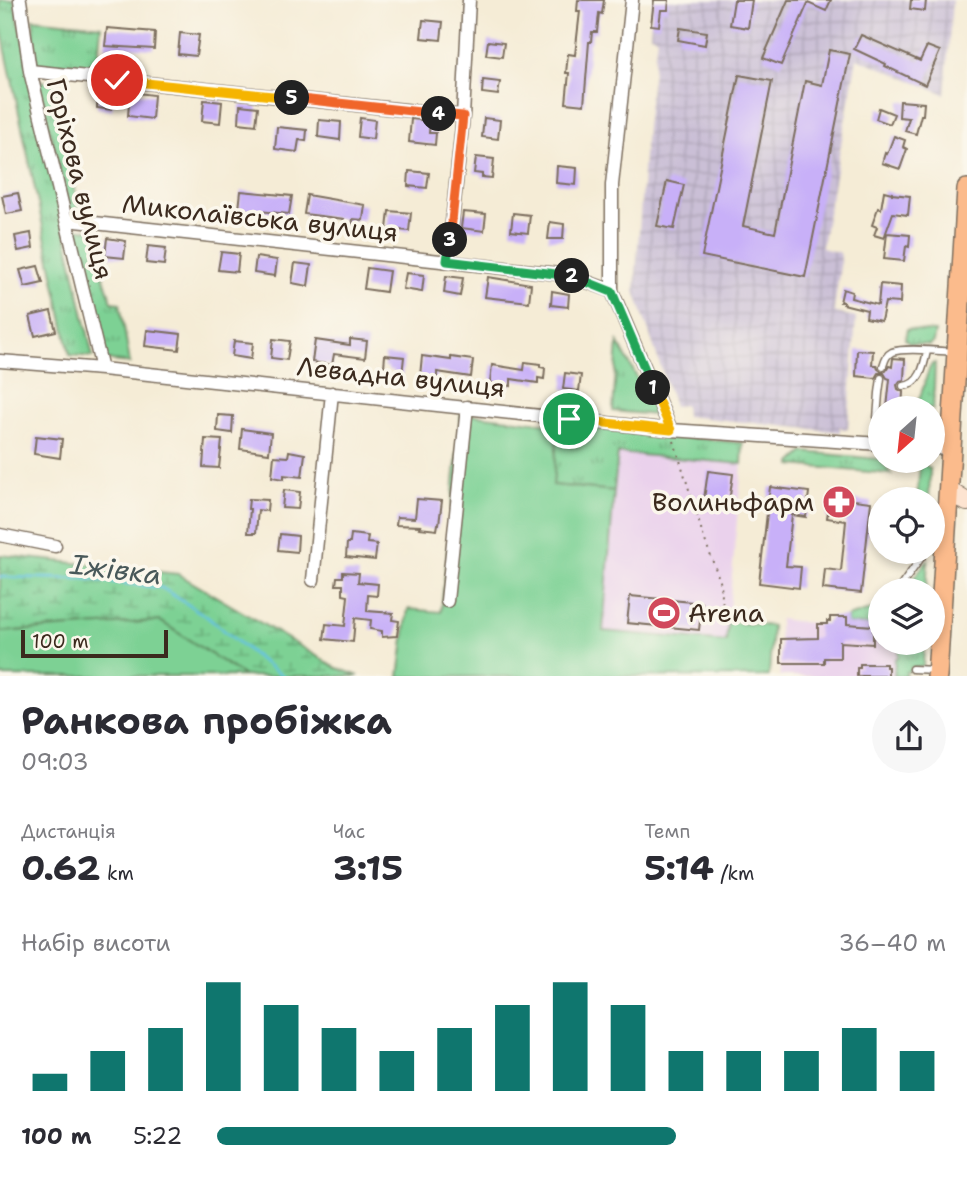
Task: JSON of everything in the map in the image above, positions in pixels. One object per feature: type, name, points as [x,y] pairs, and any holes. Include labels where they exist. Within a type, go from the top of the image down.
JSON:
[{"type":"main road","points":[[945,427],[964,309],[967,189]]},
{"type":"main road","points":[[941,578],[948,491],[945,470]]},
{"type":"main road","points":[[936,655],[937,674]]},
{"type":"street","name":"Горіхова вулиця","points":[[20,0],[30,71],[102,369]]},
{"type":"street","points":[[447,261],[463,116],[469,0]]},
{"type":"street","points":[[632,0],[612,185],[612,292],[671,430]]},
{"type":"street","points":[[30,71],[463,116]]},
{"type":"street","name":"Миколаївська вулиця","points":[[67,220],[568,275],[612,292]]},
{"type":"street","name":"Левадна вулиця","points":[[0,361],[102,369],[671,430],[868,443]]},
{"type":"street","points":[[313,580],[332,393]]},
{"type":"street","points":[[447,601],[467,407]]},
{"type":"street","points":[[948,491],[967,502]]},
{"type":"street","points":[[0,535],[55,547]]},
{"type":"lane","points":[[883,366],[889,353],[901,350],[956,352]]},
{"type":"lane","points":[[903,386],[911,386],[917,380],[927,351]]},
{"type":"lane","points":[[878,393],[881,378]]},
{"type":"lane","points":[[878,393],[889,389]]},
{"type":"lane","points":[[912,669],[937,674]]},
{"type":"path","points":[[671,430],[721,584],[723,611]]},
{"type":"shaded area","points":[[653,0],[952,0],[945,94],[857,58],[822,245],[822,248],[840,253],[841,258],[834,310],[836,313],[856,317],[848,429],[840,426],[840,432],[686,416],[685,405],[674,406],[635,291],[646,127],[657,37],[650,35]]},
{"type":"shaded area","points":[[618,453],[742,464],[726,642],[602,631]]},
{"type":"shaded area","points":[[830,617],[847,617],[847,624],[868,625],[868,655],[898,655],[898,658],[895,658],[894,676],[780,676],[779,619],[816,624],[827,624]]},
{"type":"green space","points":[[0,0],[14,0],[93,357],[70,355],[0,23]]},
{"type":"green space","points":[[33,19],[101,26],[97,70],[37,64]]},
{"type":"green space","points":[[38,81],[56,83],[79,215],[70,214]]},
{"type":"green space","points":[[73,228],[99,231],[101,268],[112,302],[120,303],[130,363],[105,360]]},
{"type":"green space","points":[[907,329],[935,332],[933,342],[929,345],[909,343],[905,339]]},
{"type":"green space","points":[[618,342],[657,415],[613,411]]},
{"type":"green space","points":[[935,363],[934,396],[920,396],[929,369]]},
{"type":"green space","points":[[461,413],[558,425],[553,485],[614,491],[603,631],[726,642],[728,622],[772,626],[769,676],[399,676],[408,609],[441,612]]},
{"type":"green space","points":[[558,425],[743,443],[742,464],[618,453],[614,491],[553,485]]},
{"type":"green space","points":[[804,452],[868,458],[868,472],[792,465]]},
{"type":"green space","points":[[919,473],[930,473],[929,487],[918,487]]},
{"type":"green space","points":[[0,555],[178,574],[337,668],[359,676],[244,676],[160,621],[0,632]]},
{"type":"green space","points":[[925,564],[928,564],[927,578],[914,578]]},
{"type":"green space","points":[[868,611],[868,625],[847,624],[847,617]]},
{"type":"green space","points":[[160,621],[244,676],[0,676],[0,632]]},
{"type":"green space","points":[[898,655],[924,655],[923,667],[911,667],[906,676],[894,676],[895,658],[898,658]]},
{"type":"building","points":[[578,0],[604,0],[602,14],[599,13],[597,32],[592,32],[589,42],[584,105],[566,103],[568,54],[575,55],[580,11],[577,11]]},
{"type":"building","points":[[654,0],[669,0],[668,10],[661,10],[659,26],[651,25]]},
{"type":"building","points":[[734,0],[752,0],[748,28],[730,25]]},
{"type":"building","points":[[788,0],[831,0],[826,11],[808,3],[781,65],[763,58]]},
{"type":"building","points":[[911,0],[926,0],[925,11],[910,9]]},
{"type":"building","points":[[423,20],[443,22],[441,40],[421,38]]},
{"type":"building","points":[[107,28],[155,32],[154,49],[105,46]]},
{"type":"building","points":[[680,28],[707,32],[705,45],[678,40]]},
{"type":"building","points":[[180,33],[199,35],[196,56],[178,54]]},
{"type":"building","points":[[861,35],[920,61],[927,46],[940,51],[925,85],[854,49]]},
{"type":"building","points":[[488,41],[504,43],[502,57],[486,55]]},
{"type":"building","points":[[829,50],[850,54],[805,277],[702,256],[739,75],[772,81],[743,226],[775,233],[805,81],[822,85]]},
{"type":"building","points":[[483,80],[500,82],[498,95],[482,93]]},
{"type":"building","points":[[98,92],[114,94],[112,110],[97,108]]},
{"type":"building","points":[[130,92],[154,95],[152,119],[128,116]]},
{"type":"building","points":[[204,100],[222,102],[220,123],[202,121]]},
{"type":"building","points":[[900,101],[924,103],[916,134],[905,131],[909,118],[899,117]]},
{"type":"building","points":[[240,105],[258,107],[256,125],[239,123]]},
{"type":"building","points":[[879,108],[894,114],[890,124],[876,119]]},
{"type":"building","points":[[360,118],[375,120],[373,139],[358,137]]},
{"type":"building","points":[[484,118],[500,120],[498,139],[482,137]]},
{"type":"building","points":[[411,119],[430,121],[429,133],[436,133],[435,145],[409,142]]},
{"type":"building","points":[[319,120],[341,122],[340,140],[318,137]]},
{"type":"building","points":[[277,127],[307,130],[306,141],[299,140],[297,152],[275,149]]},
{"type":"building","points":[[894,136],[905,140],[903,147],[907,149],[900,169],[882,163]]},
{"type":"building","points":[[476,157],[494,159],[492,178],[474,173]]},
{"type":"building","points":[[557,166],[577,168],[576,185],[556,183]]},
{"type":"building","points":[[409,171],[429,173],[427,188],[408,186]]},
{"type":"building","points":[[667,181],[684,185],[674,229],[657,226]]},
{"type":"building","points":[[241,191],[292,196],[289,214],[239,209]]},
{"type":"building","points":[[884,191],[910,196],[908,215],[893,213],[884,238],[874,235],[877,227],[872,225],[878,208],[881,209]]},
{"type":"building","points":[[18,193],[22,211],[6,214],[2,196]]},
{"type":"building","points":[[307,195],[365,205],[363,220],[353,219],[352,227],[344,226],[344,219],[304,214]]},
{"type":"building","points":[[389,211],[411,213],[409,231],[387,229]]},
{"type":"building","points":[[463,212],[486,214],[484,231],[461,228]]},
{"type":"building","points":[[513,213],[530,215],[528,233],[511,231]]},
{"type":"building","points":[[550,222],[564,224],[563,239],[548,239]]},
{"type":"building","points":[[31,233],[33,248],[18,251],[15,236]]},
{"type":"building","points":[[887,233],[910,235],[904,261],[884,259]]},
{"type":"building","points":[[107,238],[126,241],[124,258],[105,256]]},
{"type":"building","points":[[148,246],[166,248],[164,265],[146,263]]},
{"type":"building","points":[[221,252],[239,254],[237,272],[218,270]]},
{"type":"building","points":[[256,257],[277,260],[275,276],[254,273]]},
{"type":"building","points":[[295,263],[311,265],[308,286],[292,283]]},
{"type":"building","points":[[38,266],[43,283],[25,287],[20,270]]},
{"type":"building","points":[[367,268],[389,271],[386,292],[364,289]]},
{"type":"building","points":[[406,273],[424,275],[422,292],[403,289]]},
{"type":"building","points":[[446,276],[463,278],[460,296],[444,293]]},
{"type":"building","points":[[488,277],[531,284],[529,302],[485,297]]},
{"type":"building","points":[[880,284],[901,286],[900,303],[885,302],[881,321],[866,318],[867,310],[840,302],[843,289],[852,292],[851,298],[878,305]]},
{"type":"building","points":[[552,291],[569,294],[568,307],[551,305]]},
{"type":"building","points":[[51,311],[56,331],[35,336],[30,316]]},
{"type":"building","points":[[147,330],[181,334],[179,350],[145,346]]},
{"type":"building","points":[[273,339],[290,341],[287,360],[271,358]]},
{"type":"building","points":[[350,339],[367,341],[365,358],[334,354],[332,365],[312,362],[315,340],[350,345]]},
{"type":"building","points":[[234,341],[253,343],[251,359],[232,356]]},
{"type":"building","points":[[857,350],[873,351],[872,365],[877,365],[882,372],[889,366],[892,367],[893,358],[905,359],[904,380],[897,385],[903,396],[888,396],[890,379],[884,373],[878,373],[875,378],[856,376]]},
{"type":"building","points":[[385,355],[404,357],[402,375],[394,374],[394,371],[384,367]]},
{"type":"building","points":[[422,356],[473,360],[471,377],[437,372],[437,379],[420,376]]},
{"type":"building","points":[[525,362],[540,364],[540,367],[545,368],[544,379],[538,378],[538,383],[511,379],[511,386],[490,383],[492,365],[524,370]]},
{"type":"building","points":[[565,373],[581,375],[579,391],[563,389]]},
{"type":"building","points":[[218,415],[233,416],[232,433],[217,431]]},
{"type":"building","points":[[242,429],[271,433],[269,453],[240,449]]},
{"type":"building","points":[[36,436],[62,439],[60,458],[34,454]]},
{"type":"building","points":[[205,439],[222,440],[219,468],[203,467]]},
{"type":"building","points":[[289,451],[305,454],[302,477],[272,477],[274,456],[288,457]]},
{"type":"building","points":[[708,471],[733,474],[728,510],[703,506]]},
{"type":"building","points":[[770,487],[809,492],[806,517],[792,515],[786,566],[801,567],[799,588],[759,583]]},
{"type":"building","points":[[284,490],[300,492],[298,509],[282,508]]},
{"type":"building","points":[[830,497],[868,502],[868,529],[861,593],[823,589],[825,569],[841,571],[846,521],[827,518]]},
{"type":"building","points":[[249,499],[268,500],[267,511],[258,510],[256,533],[248,533]]},
{"type":"building","points":[[417,499],[442,501],[437,530],[396,525],[397,517],[415,518]]},
{"type":"building","points":[[280,534],[298,536],[297,552],[278,550]]},
{"type":"building","points":[[351,534],[368,536],[367,543],[377,544],[375,560],[346,557]]},
{"type":"building","points":[[343,572],[359,573],[358,582],[378,584],[377,596],[368,595],[367,611],[393,613],[392,620],[399,621],[397,636],[382,637],[382,631],[370,629],[371,620],[355,618],[353,642],[324,639],[326,624],[345,626],[348,596],[343,595],[343,585],[336,585],[337,577],[343,577]]},
{"type":"building","name":"Arena","points":[[630,596],[702,603],[699,630],[627,623]]},
{"type":"building","points":[[830,617],[847,617],[847,624],[868,626],[868,644],[840,642],[840,658],[824,658],[824,663],[781,663],[781,639],[818,638],[818,624],[827,624],[827,621],[830,621]]},
{"type":"building","points":[[860,664],[886,664],[888,676],[857,676]]},
{"type":"waterway","name":"Іжівка","points":[[0,577],[85,579],[162,588],[206,616],[284,676]]},
{"type":"place","name":"Волиньфарм","points":[[839,502]]},
{"type":"place","name":"Arena","points":[[664,613]]},
{"type":"route","points":[[117,80],[463,116],[447,261],[568,275],[612,292],[671,430],[569,419]]}]
